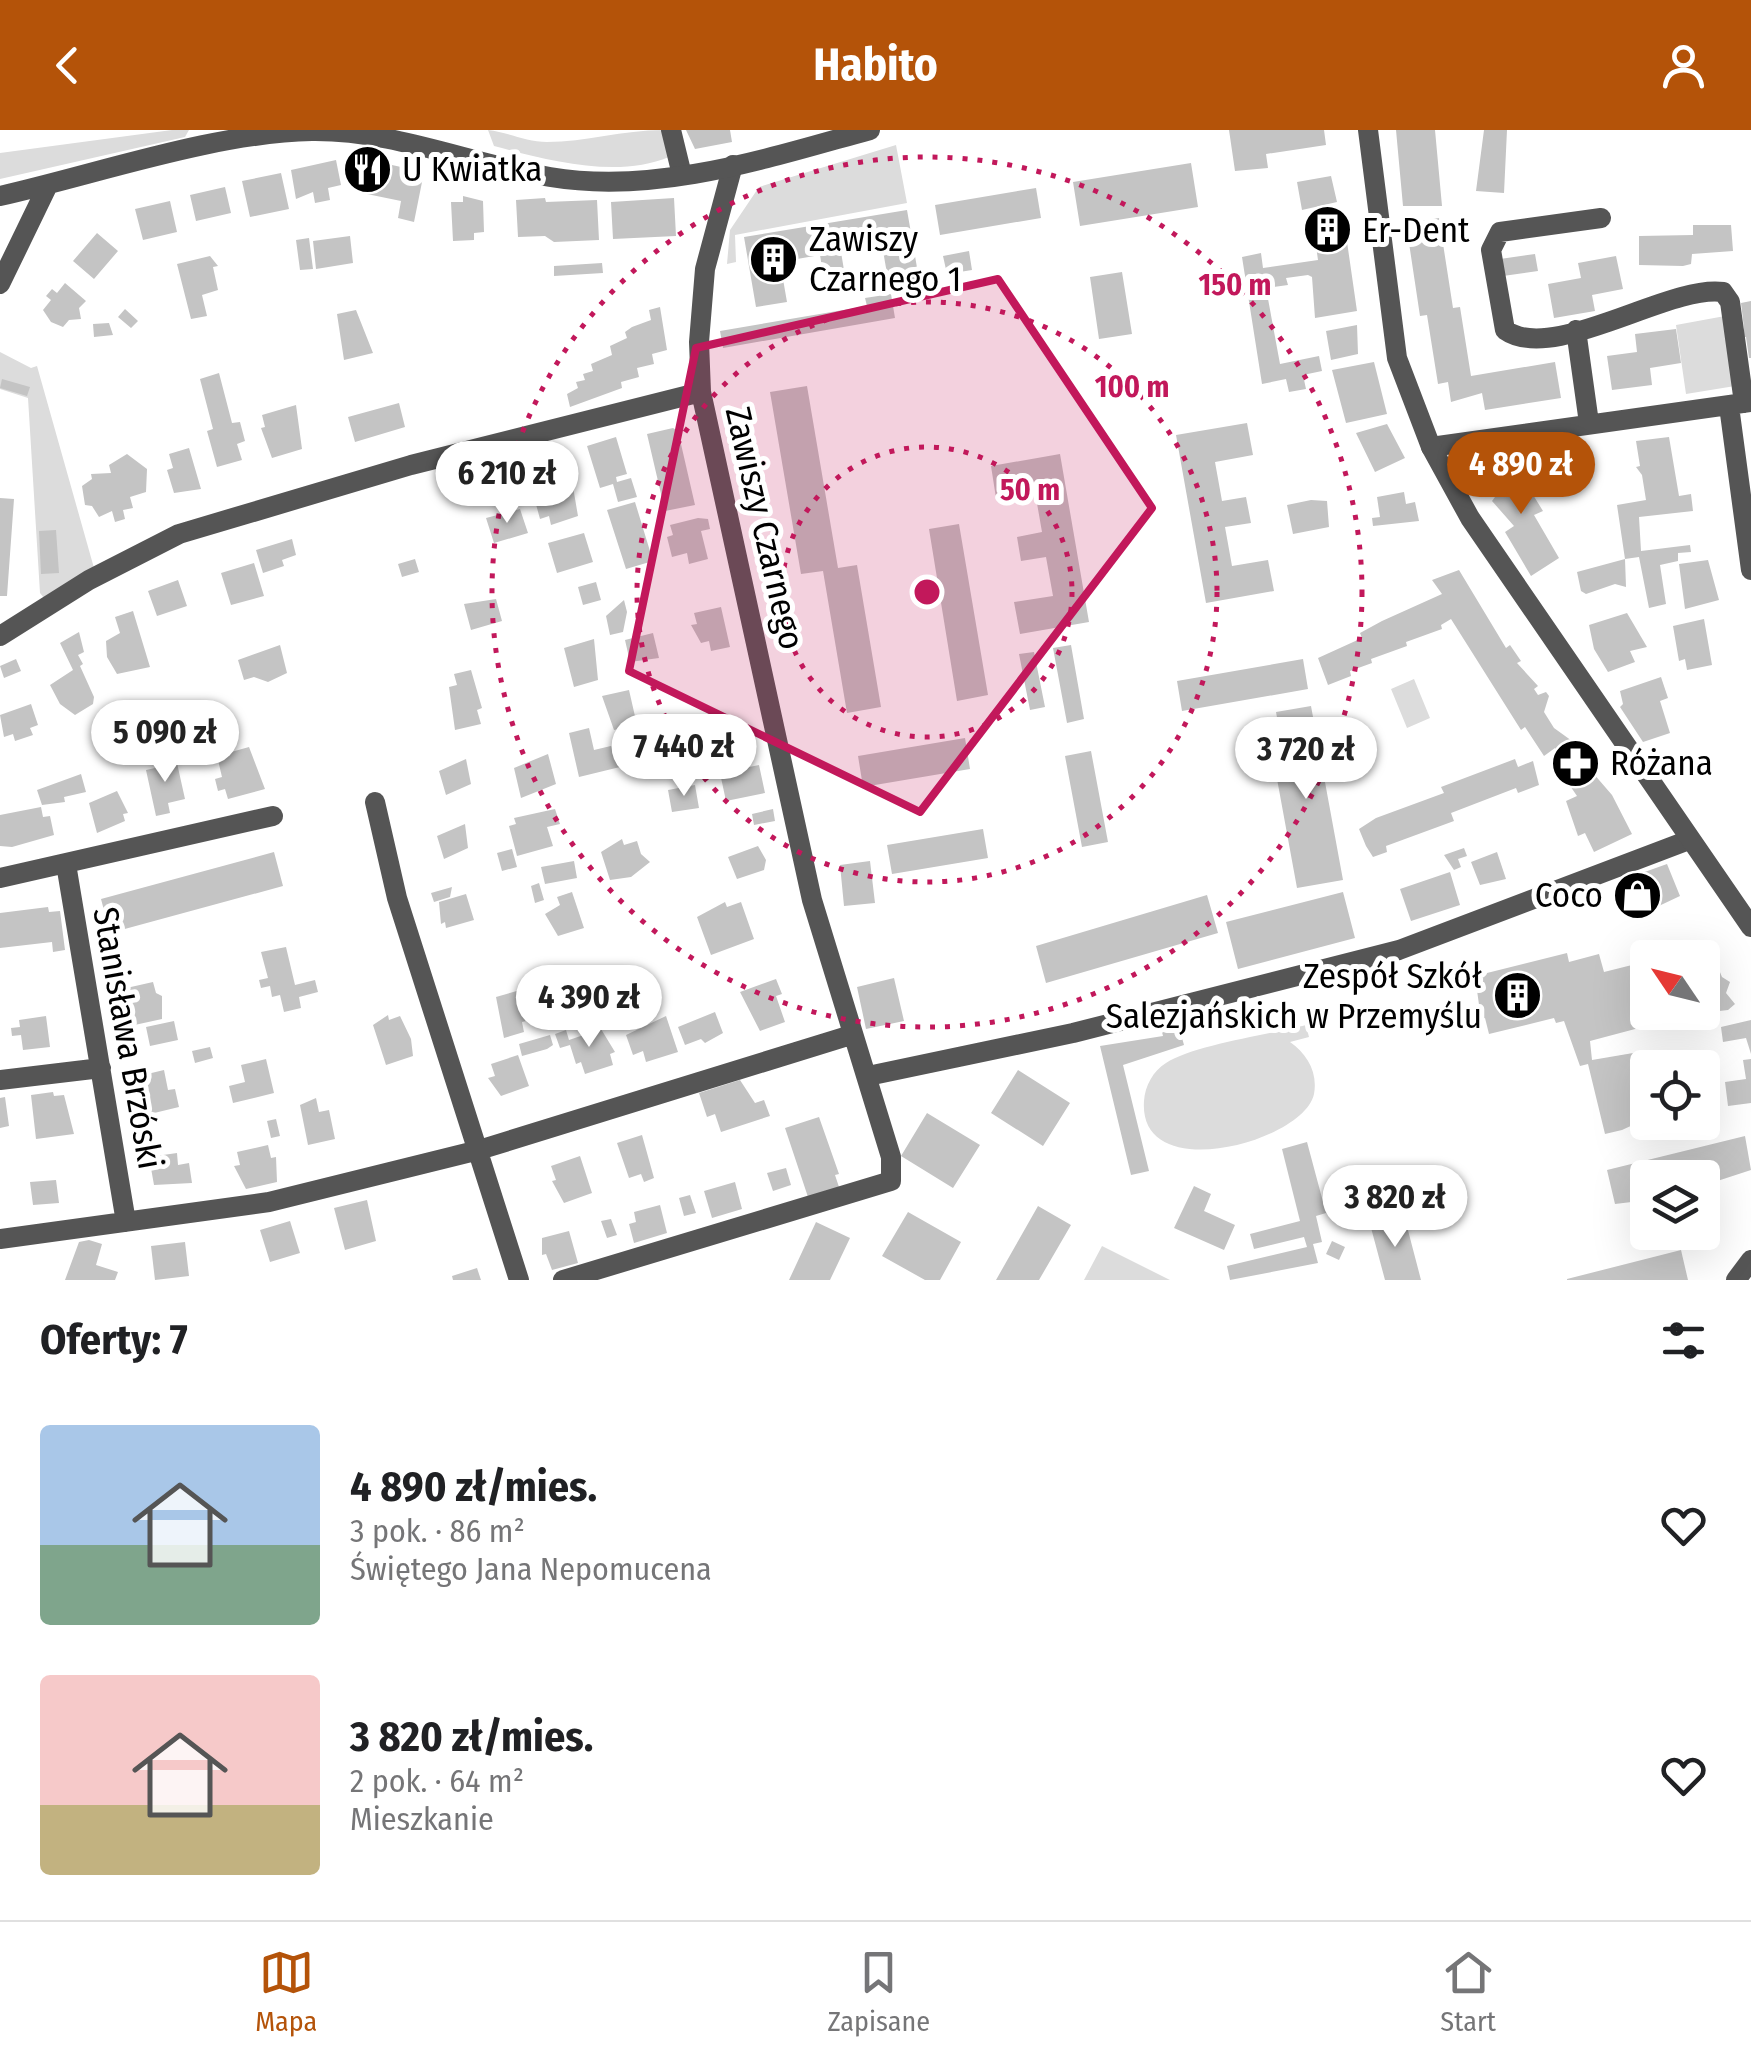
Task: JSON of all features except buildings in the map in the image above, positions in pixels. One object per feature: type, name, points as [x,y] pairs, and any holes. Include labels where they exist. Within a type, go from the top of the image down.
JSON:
[{"type":"street","points":[[671,130],[682,175]]},
{"type":"street","points":[[0,196],[254,137],[316,131],[394,140],[552,178],[632,182],[733,165],[870,130]]},
{"type":"street","points":[[1368,130],[1397,358],[1430,447],[1470,518],[1751,928]]},
{"type":"street","name":"Zawiszy Czarnego","points":[[563,1280],[891,1181],[891,1157],[812,900],[701,392],[699,342],[705,268],[728,199],[733,165]]},
{"type":"street","points":[[0,284],[48,185]]},
{"type":"street","points":[[1601,218],[1500,232],[1490,250],[1505,330],[1527,339],[1576,330],[1672,301],[1723,292],[1730,302],[1741,404],[1751,570]]},
{"type":"street","points":[[1576,330],[1589,423]]},
{"type":"street","points":[[0,636],[89,580],[179,534],[348,482],[701,392]]},
{"type":"street","points":[[1430,447],[1741,404]]},
{"type":"street","points":[[375,802],[396,898],[518,1280]]},
{"type":"street","points":[[0,878],[272,816]]},
{"type":"street","points":[[868,1076],[1073,1033],[1399,950],[1688,840]]},
{"type":"street","name":"Stanisława Brzóski","points":[[66,864],[126,1222]]},
{"type":"street","points":[[0,1239],[269,1202],[479,1150],[851,1034]]},
{"type":"street","points":[[0,1080],[101,1068]]},
{"type":"street","points":[[1736,1280],[1751,1260]]},
{"type":"highlighted area","points":[[998,279],[1152,508],[920,812],[629,671],[696,348]]},
{"type":"shaded area","points":[[189,130],[185,137],[0,179],[0,153]]},
{"type":"shaded area","points":[[488,130],[547,142],[663,130],[669,157],[627,167],[582,165],[494,146]]},
{"type":"shaded area","points":[[896,145],[907,203],[735,235],[736,262],[727,264],[730,230],[759,187]]},
{"type":"shaded area","points":[[1725,316],[1735,386],[1686,394],[1676,325]]},
{"type":"shaded area","points":[[0,352],[31,368],[37,366],[94,568],[44,598],[40,593],[28,398],[0,389]]},
{"type":"shaded area","points":[[1414,679],[1430,718],[1407,728],[1391,689]]},
{"type":"shaded area","points":[[1306,1025],[1309,1037],[1290,1042],[1310,1064],[1314,1094],[1304,1112],[1282,1127],[1223,1148],[1193,1149],[1167,1143],[1149,1127],[1146,1090],[1166,1063],[1213,1045]]},
{"type":"shaded area","points":[[1102,1246],[1170,1280],[1084,1280]]},
{"type":"place","name":"U Kwiatka","points":[[367,169]]},
{"type":"place","name":"Er-Dent","points":[[1327,230]]},
{"type":"place","name":"Zawiszy Czarnego 1","points":[[774,259]]},
{"type":"place","name":"Różana","points":[[1575,763]]},
{"type":"place","name":"Coco","points":[[1638,895]]},
{"type":"place","name":"Zespół Szkół Salezjańskich w Przemyślu","points":[[1517,996]]}]
